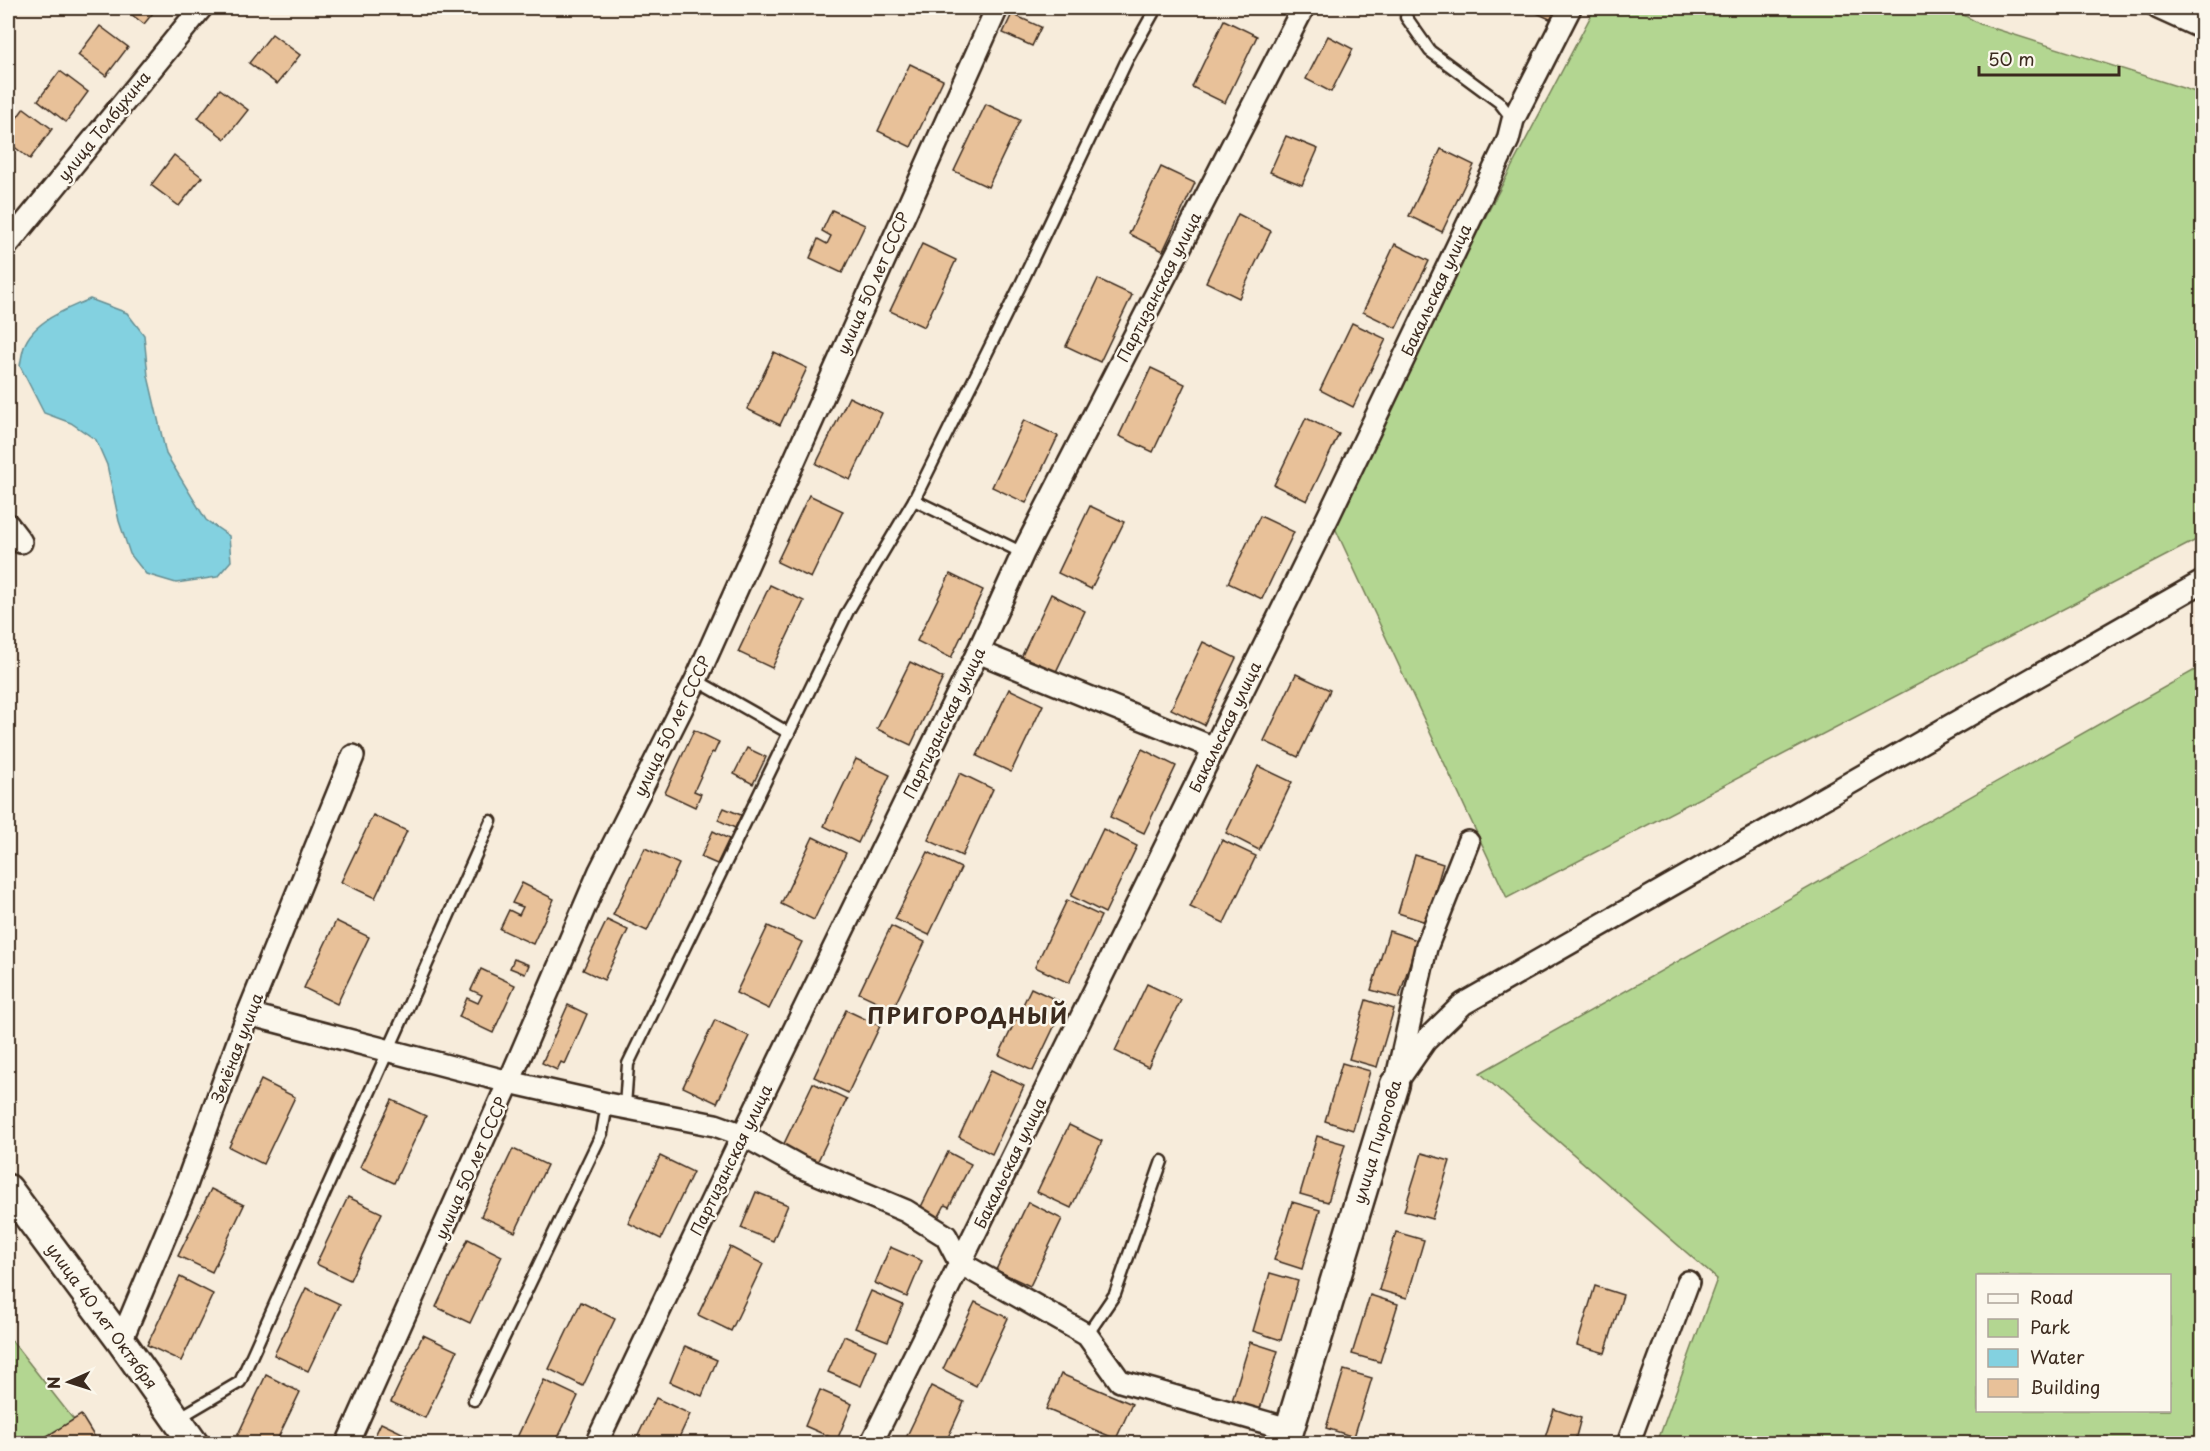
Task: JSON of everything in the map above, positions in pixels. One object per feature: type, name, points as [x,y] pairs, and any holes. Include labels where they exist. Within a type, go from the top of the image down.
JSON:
[{"type":"street","name":"улица Толбухина","points":[[8,244],[201,8]]},
{"type":"street","name":"улица 50 лет СССР","points":[[347,1443],[509,1082],[600,871],[696,680],[997,8]]},
{"type":"street","name":"Партизанская улица","points":[[596,1443],[978,652],[1023,553],[1303,8]]},
{"type":"street","name":"Бакальская улица","points":[[871,1443],[1329,516],[1508,140],[1513,120],[1570,8]]},
{"type":"street","points":[[2158,8],[2202,28]]},
{"type":"street","points":[[8,525],[21,542]]},
{"type":"street","points":[[1395,1084],[1425,1041],[1463,1004],[2202,582]]},
{"type":"street","points":[[978,652],[1215,748]]},
{"type":"street","name":"Зелёная улица","points":[[121,1341],[185,1188],[248,1014],[353,756]]},
{"type":"street","name":"улица Пирогова","points":[[1287,1436],[1395,1084],[1426,948],[1468,842]]},
{"type":"street","points":[[248,1014],[509,1082],[715,1125],[743,1135],[799,1166],[906,1211],[946,1236],[960,1263],[1087,1335],[1120,1381],[1287,1436]]},
{"type":"street","name":"улица 40 лет Октября","points":[[8,1189],[194,1443]]},
{"type":"street","points":[[1628,1443],[1688,1282]]},
{"type":"lane","points":[[474,1400],[616,1105],[628,1064],[848,611],[914,500],[1019,288],[1127,60],[1156,8]]},
{"type":"lane","points":[[1406,17],[1430,51],[1499,102],[1513,120]]},
{"type":"lane","points":[[914,500],[1023,553]]},
{"type":"lane","points":[[696,680],[789,732]]},
{"type":"lane","points":[[177,1419],[240,1383],[491,821]]},
{"type":"lane","points":[[1087,1335],[1115,1294],[1162,1161]]},
{"type":"green space","points":[[1595,8],[1951,8],[1980,24],[2202,94],[2202,537],[1507,898],[1329,515]]},
{"type":"green space","points":[[2202,666],[2202,1443],[1657,1443],[1717,1279],[1480,1073]]},
{"type":"green space","points":[[8,1336],[92,1443],[8,1443]]},
{"type":"water","points":[[90,299],[127,313],[144,335],[148,376],[166,454],[206,520],[229,536],[231,561],[217,577],[176,583],[146,574],[130,554],[119,521],[107,465],[96,440],[71,423],[44,413],[20,366],[24,347],[35,330],[52,317]]},
{"type":"building","points":[[123,8],[157,8],[144,24]]},
{"type":"building","points":[[1526,8],[1560,8],[1554,21]]},
{"type":"building","points":[[1012,14],[1041,27],[1032,46],[1003,33]]},
{"type":"building","points":[[1224,20],[1257,36],[1225,103],[1192,87]]},
{"type":"building","points":[[100,26],[128,47],[106,76],[78,55]]},
{"type":"building","points":[[272,34],[300,55],[277,84],[249,63]]},
{"type":"building","points":[[1328,36],[1353,49],[1331,92],[1306,79]]},
{"type":"building","points":[[910,64],[943,80],[911,147],[878,131]]},
{"type":"building","points":[[60,71],[88,92],[66,122],[38,100]]},
{"type":"building","points":[[220,89],[248,110],[225,139],[198,118]]},
{"type":"building","points":[[986,104],[1020,120],[988,187],[954,171]]},
{"type":"building","points":[[24,108],[52,129],[30,159],[8,142],[8,130]]},
{"type":"building","points":[[1286,136],[1318,149],[1302,185],[1270,172]]},
{"type":"building","points":[[1441,149],[1474,165],[1442,232],[1409,216]]},
{"type":"building","points":[[174,155],[202,177],[179,206],[151,185]]},
{"type":"building","points":[[1161,167],[1195,183],[1163,251],[1129,234]]},
{"type":"building","points":[[832,210],[865,225],[842,273],[810,258],[818,239],[827,244],[831,236],[822,231]]},
{"type":"building","points":[[1238,214],[1271,231],[1239,298],[1206,282]]},
{"type":"building","points":[[922,244],[956,260],[924,327],[890,311]]},
{"type":"building","points":[[1395,244],[1429,261],[1396,328],[1363,312]]},
{"type":"building","points":[[1098,279],[1132,295],[1100,362],[1066,346]]},
{"type":"building","points":[[1352,323],[1386,339],[1353,407],[1320,390]]},
{"type":"building","points":[[774,352],[807,368],[780,425],[747,409]]},
{"type":"building","points":[[1151,368],[1185,384],[1153,452],[1119,436]]},
{"type":"building","points":[[849,397],[882,413],[850,480],[816,464]]},
{"type":"building","points":[[1306,418],[1339,434],[1307,501],[1274,485]]},
{"type":"building","points":[[1024,420],[1058,436],[1026,503],[992,487]]},
{"type":"building","points":[[809,495],[843,511],[811,578],[777,562]]},
{"type":"building","points":[[1090,506],[1124,522],[1091,589],[1058,573]]},
{"type":"building","points":[[1260,516],[1294,532],[1262,599],[1228,583]]},
{"type":"building","points":[[950,574],[983,590],[951,658],[917,641]]},
{"type":"building","points":[[770,585],[804,601],[772,668],[738,652]]},
{"type":"building","points":[[1051,594],[1085,611],[1053,678],[1019,662]]},
{"type":"building","points":[[1203,642],[1236,658],[1204,725],[1171,709]]},
{"type":"building","points":[[910,662],[943,678],[911,745],[877,729]]},
{"type":"building","points":[[1296,674],[1330,690],[1298,757],[1264,741]]},
{"type":"building","points":[[1009,689],[1043,705],[1011,772],[977,756]]},
{"type":"building","points":[[694,730],[719,742],[694,791],[701,794],[695,807],[665,793]]},
{"type":"building","points":[[747,748],[766,757],[753,784],[734,774]]},
{"type":"building","points":[[1142,749],[1176,766],[1144,833],[1110,817]]},
{"type":"building","points":[[856,759],[890,775],[858,843],[824,826]]},
{"type":"building","points":[[1258,766],[1292,782],[1259,850],[1226,833]]},
{"type":"building","points":[[960,773],[993,789],[962,856],[928,840]]},
{"type":"building","points":[[724,808],[741,815],[735,828],[718,820]]},
{"type":"building","points":[[373,815],[407,831],[375,898],[341,882]]},
{"type":"building","points":[[1103,829],[1137,846],[1105,913],[1071,896]]},
{"type":"building","points":[[713,831],[729,839],[717,864],[701,857]]},
{"type":"building","points":[[813,837],[846,853],[814,920],[781,904]]},
{"type":"building","points":[[1222,840],[1256,856],[1224,923],[1190,907]]},
{"type":"building","points":[[645,848],[679,864],[647,931],[613,915]]},
{"type":"building","points":[[928,852],[961,868],[929,935],[895,919]]},
{"type":"building","points":[[1415,855],[1443,864],[1426,922],[1398,913]]},
{"type":"building","points":[[522,883],[554,899],[533,944],[500,929],[509,910],[519,915],[523,907],[512,903]]},
{"type":"building","points":[[1067,900],[1101,916],[1069,983],[1035,967]]},
{"type":"building","points":[[607,920],[628,930],[604,980],[583,970]]},
{"type":"building","points":[[336,921],[369,937],[337,1004],[304,988]]},
{"type":"building","points":[[768,926],[802,942],[769,1009],[736,993]]},
{"type":"building","points":[[891,926],[925,942],[893,1009],[859,993]]},
{"type":"building","points":[[1389,931],[1417,940],[1399,998],[1371,990]]},
{"type":"building","points":[[514,959],[529,965],[525,974],[510,968]]},
{"type":"building","points":[[481,969],[515,985],[493,1033],[459,1017],[467,998],[478,1003],[482,995],[471,990]]},
{"type":"building","points":[[1147,984],[1181,1000],[1148,1067],[1115,1051]]},
{"type":"building","points":[[1031,988],[1065,1004],[1033,1071],[999,1055]]},
{"type":"building","points":[[1366,1000],[1394,1009],[1377,1067],[1349,1059]]},
{"type":"building","points":[[568,1005],[587,1014],[565,1064],[561,1062],[557,1070],[542,1063]]},
{"type":"building","points":[[846,1010],[880,1026],[848,1093],[814,1077]]},
{"type":"building","points":[[715,1020],[749,1036],[717,1103],[683,1087]]},
{"type":"building","points":[[1342,1063],[1370,1071],[1353,1130],[1325,1121]]},
{"type":"building","points":[[991,1070],[1024,1086],[992,1154],[959,1137]]},
{"type":"building","points":[[261,1080],[295,1097],[263,1164],[229,1147]]},
{"type":"building","points":[[813,1083],[847,1099],[815,1167],[781,1150]]},
{"type":"building","points":[[392,1100],[426,1116],[394,1183],[360,1167]]},
{"type":"building","points":[[1069,1125],[1102,1141],[1071,1208],[1037,1192]]},
{"type":"building","points":[[1317,1136],[1345,1144],[1328,1202],[1300,1194]]},
{"type":"building","points":[[513,1149],[547,1165],[515,1232],[481,1216]]},
{"type":"building","points":[[948,1152],[971,1164],[949,1207],[945,1205],[938,1218],[920,1209]]},
{"type":"building","points":[[1422,1153],[1450,1161],[1432,1219],[1404,1211]]},
{"type":"building","points":[[660,1156],[693,1172],[661,1239],[628,1223]]},
{"type":"building","points":[[211,1189],[244,1205],[212,1272],[178,1256]]},
{"type":"building","points":[[756,1192],[788,1205],[773,1241],[741,1228]]},
{"type":"building","points":[[348,1197],[382,1213],[350,1280],[316,1264]]},
{"type":"building","points":[[1028,1202],[1062,1219],[1030,1286],[996,1270]]},
{"type":"building","points":[[1292,1202],[1320,1210],[1302,1269],[1274,1260]]},
{"type":"building","points":[[1396,1232],[1424,1240],[1407,1298],[1379,1290]]},
{"type":"building","points":[[468,1239],[502,1256],[470,1323],[436,1307]]},
{"type":"building","points":[[730,1247],[763,1264],[731,1331],[698,1315]]},
{"type":"building","points":[[890,1247],[922,1261],[907,1297],[875,1283]]},
{"type":"building","points":[[1270,1273],[1298,1281],[1281,1340],[1253,1331]]},
{"type":"building","points":[[180,1277],[213,1294],[181,1361],[147,1345]]},
{"type":"building","points":[[1595,1286],[1623,1295],[1605,1353],[1577,1345]]},
{"type":"building","points":[[306,1288],[340,1304],[308,1371],[274,1355]]},
{"type":"building","points":[[871,1291],[903,1305],[888,1341],[855,1328]]},
{"type":"building","points":[[1370,1295],[1398,1304],[1380,1362],[1352,1354]]},
{"type":"building","points":[[581,1302],[615,1319],[583,1386],[549,1369]]},
{"type":"building","points":[[975,1302],[1008,1318],[976,1386],[943,1369]]},
{"type":"building","points":[[423,1335],[457,1351],[425,1418],[391,1402]]},
{"type":"building","points":[[844,1336],[876,1350],[861,1386],[828,1372]]},
{"type":"building","points":[[1250,1342],[1278,1351],[1260,1409],[1232,1401]]},
{"type":"building","points":[[685,1346],[717,1360],[702,1396],[670,1382]]},
{"type":"building","points":[[1344,1370],[1372,1378],[1354,1437],[1326,1428]]},
{"type":"building","points":[[1061,1374],[1132,1404],[1116,1439],[1046,1409]]},
{"type":"building","points":[[266,1375],[300,1392],[275,1444],[236,1444],[234,1443]]},
{"type":"building","points":[[544,1380],[578,1396],[555,1444],[514,1444]]},
{"type":"building","points":[[931,1386],[964,1402],[945,1444],[903,1444]]},
{"type":"building","points":[[820,1390],[852,1404],[837,1440],[805,1426]]},
{"type":"building","points":[[656,1398],[690,1414],[676,1444],[634,1444]]},
{"type":"building","points":[[1554,1409],[1581,1418],[1574,1444],[1543,1444]]},
{"type":"building","points":[[81,1415],[99,1444],[52,1444],[47,1436]]},
{"type":"building","points":[[381,1423],[415,1439],[412,1444],[371,1444]]},
{"type":"building","points":[[1205,1436],[1225,1444],[1202,1444]]},
{"type":"district","name":"ПРИГОРОДНЫЙ","points":[[968,1016]]}]
